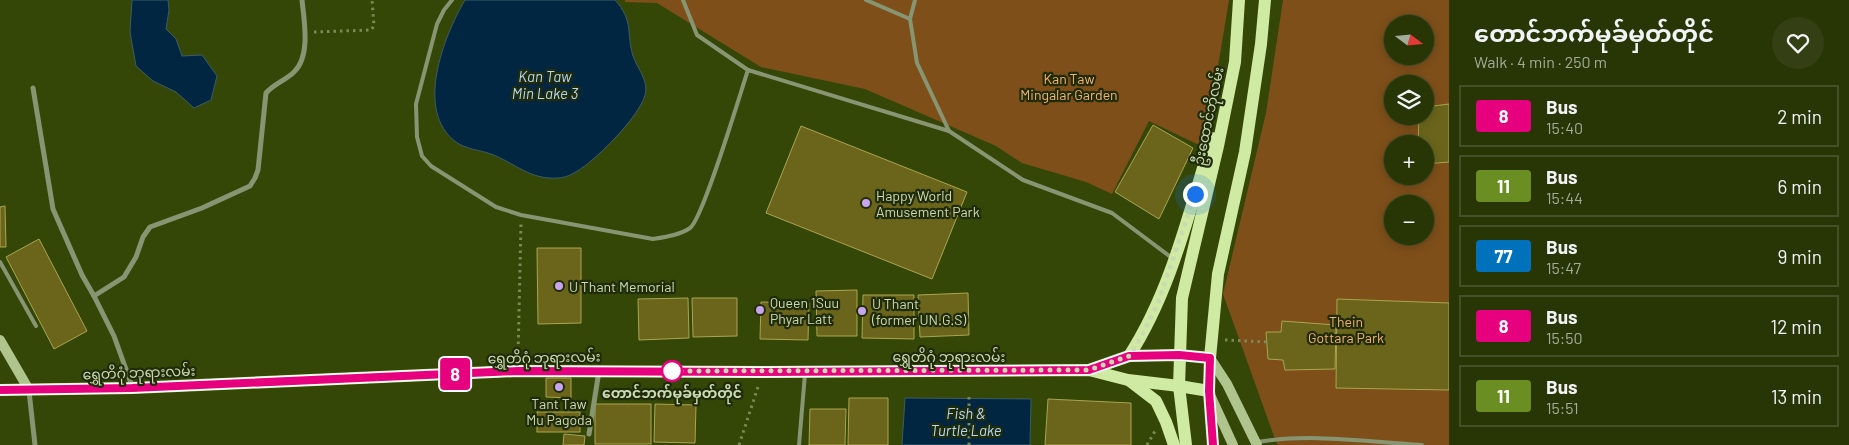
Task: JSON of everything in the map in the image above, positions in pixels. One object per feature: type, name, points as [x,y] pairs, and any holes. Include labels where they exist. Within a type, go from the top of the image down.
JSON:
[{"type":"main road","name":"ဦးထောင်ဘိုလမ်း","points":[[1186,445],[1179,386],[1182,298],[1186,273],[1218,146],[1235,62],[1240,0]]},
{"type":"main road","points":[[1213,445],[1209,391],[1210,358],[1218,274],[1245,152],[1261,44],[1265,0]]},
{"type":"main road","points":[[1129,356],[1158,303],[1235,62]]},
{"type":"main road","points":[[0,340],[29,390]]},
{"type":"main road","name":"ရွှေတိဂုံ ဘုရားလမ်း","points":[[1089,370],[1129,356],[1179,355],[1210,358]]},
{"type":"main road","points":[[1210,358],[1227,384],[1256,444]]},
{"type":"main road","name":"ရွှေတိဂုံ ဘုရားလမ်း","points":[[0,390],[132,388],[518,371],[806,372],[1089,370],[1128,380],[1209,391]]},
{"type":"main road","points":[[1128,380],[1156,401],[1174,445]]},
{"type":"main road","points":[[1209,391],[1233,445]]},
{"type":"street","points":[[94,296],[124,277],[136,257],[143,237],[150,227],[202,208],[250,186],[256,178],[266,93],[299,67],[302,59],[305,32],[302,0]]},
{"type":"street","points":[[33,88],[53,209],[82,275],[114,336],[132,388]]},
{"type":"street","points":[[590,434],[599,371]]},
{"type":"street","points":[[29,390],[35,445]]},
{"type":"lane","points":[[452,0],[437,24],[416,104],[417,137],[422,156],[431,166],[496,207],[521,215],[653,239],[672,235],[691,227],[704,204],[748,70]]},
{"type":"lane","points":[[683,0],[697,35],[748,70],[949,131],[1022,180],[1112,213],[1173,259],[1186,273]]},
{"type":"lane","points":[[866,0],[910,19]]},
{"type":"lane","points":[[915,0],[910,19],[917,63],[949,131]]},
{"type":"lane","points":[[0,262],[36,326]]},
{"type":"lane","points":[[799,445],[806,372]]},
{"type":"lane","points":[[1256,444],[1275,439],[1305,438],[1422,445]]},
{"type":"path","points":[[305,32],[371,30],[374,26],[372,0]]},
{"type":"path","points":[[518,338],[521,215]]},
{"type":"path","points":[[1228,340],[1267,342]]},
{"type":"path","points":[[739,445],[764,372]]},
{"type":"path","points":[[968,393],[968,445]]},
{"type":"green space","name":"Kan Taw Mingalar Garden","points":[[625,0],[1229,0],[1210,115],[1199,145],[1149,121],[1112,194],[1086,182],[1022,163],[996,146],[865,89],[761,67],[657,3],[625,2]]},
{"type":"green space","name":"Thein Gottara Park","points":[[1283,0],[1449,0],[1449,445],[1278,445],[1223,294],[1266,113]]},
{"type":"water","points":[[132,0],[168,0],[169,10],[166,29],[176,39],[182,56],[202,55],[217,76],[211,100],[194,108],[176,92],[153,81],[136,66],[130,32]]},
{"type":"water","name":"Kan Taw Min Lake 3","points":[[465,0],[615,0],[621,7],[627,21],[633,56],[644,80],[645,95],[625,127],[603,151],[581,169],[561,178],[548,178],[531,174],[491,154],[468,148],[456,142],[443,128],[437,112],[435,93],[437,73],[449,33]]},
{"type":"water","name":"Fish & Turtle Lake","points":[[905,398],[1031,399],[1030,445],[902,445]]},
{"type":"building","points":[[1449,104],[1449,162],[1434,163],[1434,135],[1418,135],[1419,125],[1434,125],[1434,106]]},
{"type":"building","points":[[1153,125],[1193,148],[1159,219],[1115,192]]},
{"type":"building","name":"Happy World Amusement Park","points":[[801,126],[967,192],[932,279],[766,213]]},
{"type":"building","points":[[5,206],[6,247],[0,247],[0,207]]},
{"type":"building","points":[[39,239],[87,331],[54,349],[6,257]]},
{"type":"building","name":"U Thant Memorial","points":[[537,248],[581,248],[581,323],[538,324]]},
{"type":"building","points":[[857,290],[857,336],[817,336],[816,291]]},
{"type":"building","points":[[968,293],[969,335],[920,337],[918,295]]},
{"type":"building","points":[[863,295],[914,295],[914,339],[862,338]]},
{"type":"building","points":[[688,298],[689,338],[639,340],[638,299]]},
{"type":"building","points":[[692,298],[737,298],[737,336],[693,337]]},
{"type":"building","points":[[1337,299],[1449,303],[1449,390],[1336,388]]},
{"type":"building","points":[[761,302],[809,303],[808,340],[760,339]]},
{"type":"building","points":[[1282,321],[1336,325],[1335,369],[1285,370],[1283,360],[1268,359],[1266,332],[1281,332]]},
{"type":"building","name":"Tant Taw Mu Pagoda","points":[[546,378],[571,378],[571,398],[546,397]]},
{"type":"building","points":[[849,398],[888,398],[888,445],[848,445]]},
{"type":"building","points":[[1048,399],[1131,403],[1131,445],[1045,445]]},
{"type":"building","points":[[595,404],[651,404],[651,444],[595,444]]},
{"type":"building","points":[[655,404],[696,405],[695,443],[654,442]]},
{"type":"building","points":[[810,409],[846,409],[845,445],[809,445]]},
{"type":"building","points":[[537,412],[580,412],[580,432],[537,432]]},
{"type":"building","points":[[564,434],[585,436],[584,445],[563,445]]},
{"type":"bus line","name":"8","points":[[0,390],[132,388],[518,371],[1089,370],[1129,356],[1179,355],[1210,358],[1209,391],[1213,445]]},
{"type":"place","name":"Happy World Amusement Park","points":[[866,203]]},
{"type":"place","name":"U Thant Memorial","points":[[559,286]]},
{"type":"place","name":"Queen 1Suu Phyar Latt","points":[[760,310]]},
{"type":"place","name":"U Thant (former UN.G.S)","points":[[862,311]]},
{"type":"place","name":"တောင်ဘက်မုခ်မှတ်တိုင်","points":[[672,371]]},
{"type":"place","name":"Tant Taw Mu Pagoda","points":[[559,387]]},
{"type":"route","points":[[672,371],[1089,370],[1129,356],[1140,339],[1158,303],[1195,194]]}]
